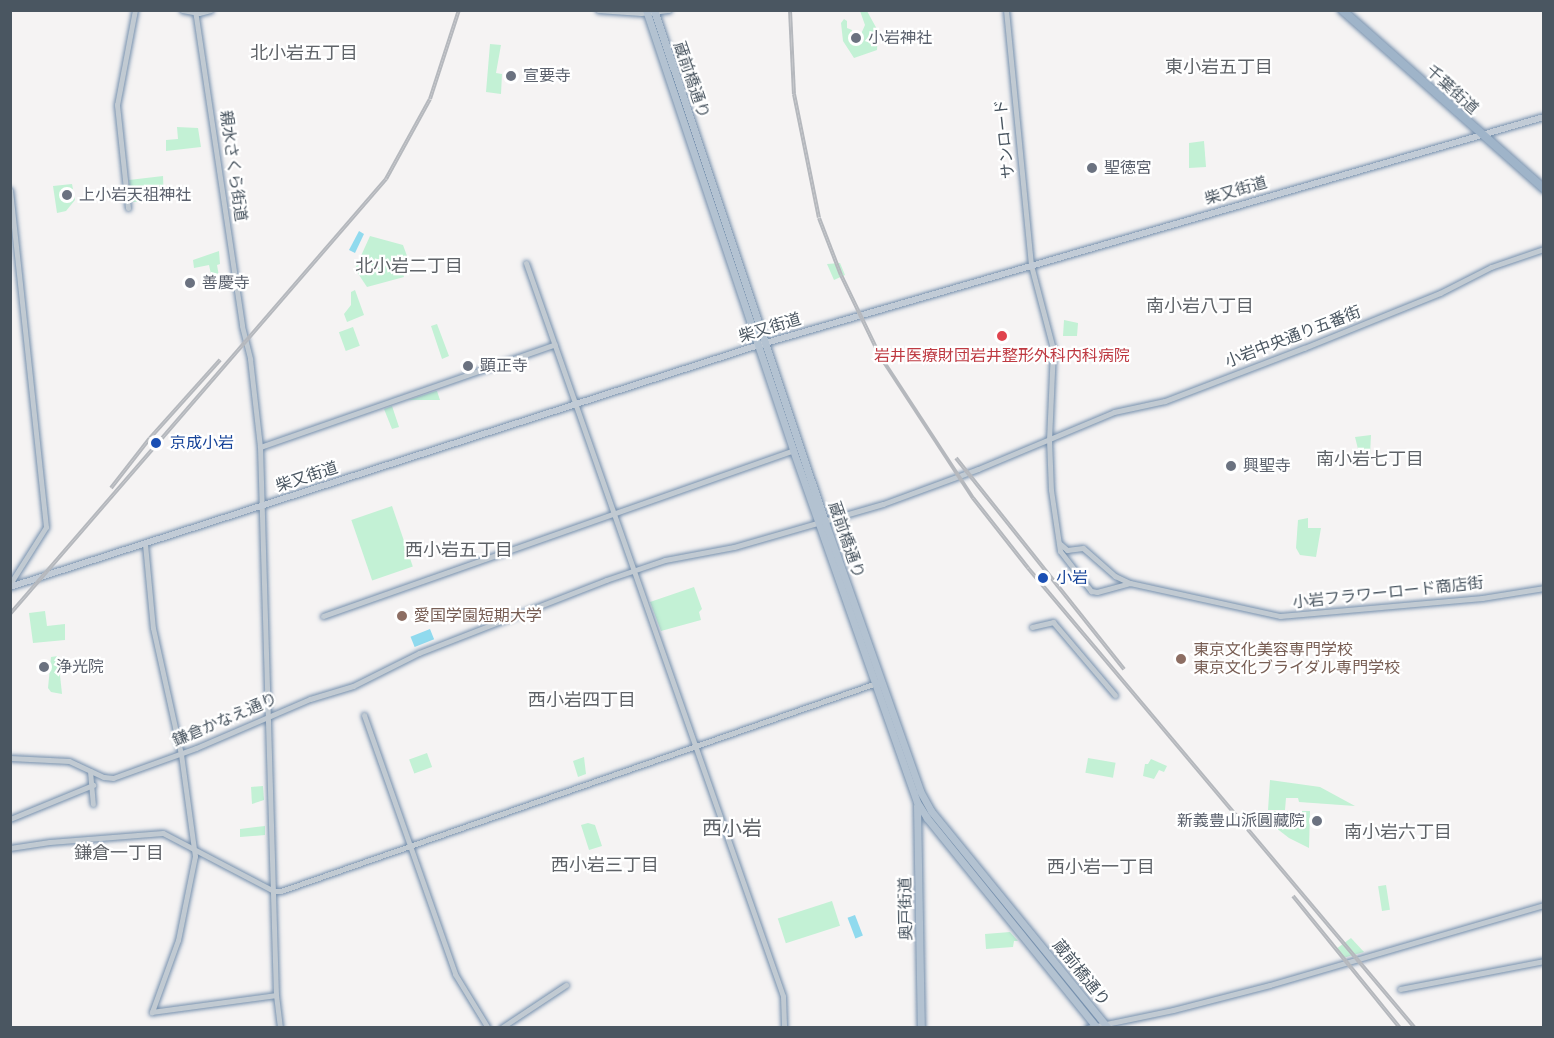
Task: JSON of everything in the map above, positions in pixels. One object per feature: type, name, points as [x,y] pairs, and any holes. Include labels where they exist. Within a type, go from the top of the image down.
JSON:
[{"type":"highway","name":"千葉街道","points":[[1342,10],[1544,189]]},
{"type":"main road","name":"蔵前橋通り","points":[[650,12],[917,802],[927,818],[1099,1026]]},
{"type":"main road","name":"柴又街道","points":[[10,585],[145,544],[763,344],[1544,117]]},
{"type":"main road","name":"蔵前橋通り","points":[[878,683],[920,791],[931,811],[1099,1026]]},
{"type":"main road","name":"奥戸街道","points":[[920,791],[917,802],[921,1028]]},
{"type":"street","points":[[128,208],[117,105],[135,10]]},
{"type":"street","points":[[182,10],[196,12],[211,10]]},
{"type":"street","points":[[598,10],[650,12],[669,10]]},
{"type":"street","name":"サンロード","points":[[1006,10],[1031,265],[1053,349],[1054,375],[1049,439],[1051,490],[1059,543],[1062,556],[1089,589],[1106,590]]},
{"type":"street","name":"親水さくら街道","points":[[196,12],[242,326],[250,359],[260,447],[276,994],[280,1028]]},
{"type":"street","points":[[10,190],[46,527],[10,585]]},
{"type":"street","name":"小岩中央通り五番街","points":[[634,570],[665,560],[734,547],[890,502],[1114,412],[1165,401],[1304,348],[1440,293],[1491,267],[1544,249]]},
{"type":"street","points":[[526,263],[783,996],[784,1028]]},
{"type":"street","points":[[260,447],[555,344]]},
{"type":"street","points":[[323,616],[797,449]]},
{"type":"street","name":"小岩フラワーロード商店街","points":[[1059,543],[1067,549],[1080,547],[1086,549],[1112,574],[1130,583],[1290,617],[1494,597],[1544,588]]},
{"type":"street","points":[[145,544],[153,628],[181,754],[195,851],[178,940],[152,1012],[276,994]]},
{"type":"street","name":"鎌倉かなえ通り","points":[[90,771],[108,778],[181,754],[322,694],[353,686],[419,653],[634,570]]},
{"type":"street","points":[[1106,590],[1112,584],[1112,574]]},
{"type":"street","points":[[1106,590],[1130,583]]},
{"type":"street","points":[[1032,627],[1053,622],[1115,695]]},
{"type":"street","points":[[10,848],[160,832],[274,891],[284,891],[878,683]]},
{"type":"street","points":[[364,715],[455,974],[488,1028]]},
{"type":"street","points":[[10,758],[69,761],[90,771],[93,804]]},
{"type":"street","points":[[10,819],[93,785]]},
{"type":"street","points":[[1099,1026],[1275,984],[1544,905]]},
{"type":"street","points":[[1400,988],[1544,962]]},
{"type":"street","points":[[501,1028],[566,985]]},
{"type":"green space","points":[[860,11],[867,11],[878,31],[877,50],[854,58],[843,41],[841,23],[844,19],[847,21],[847,28],[852,30],[852,42],[857,43],[865,25]]},
{"type":"green space","points":[[490,44],[501,45],[496,73],[502,74],[501,94],[486,92]]},
{"type":"green space","points":[[177,127],[198,128],[201,147],[166,151],[166,140],[178,139]]},
{"type":"green space","points":[[1204,141],[1206,167],[1189,168],[1189,143]]},
{"type":"green space","points":[[163,176],[164,201],[131,202],[129,180]]},
{"type":"green space","points":[[72,184],[75,200],[66,211],[57,213],[53,186]]},
{"type":"green space","points":[[370,236],[403,245],[407,256],[399,259],[404,277],[367,287],[355,269]]},
{"type":"green space","points":[[219,251],[220,264],[217,265],[220,282],[213,283],[209,265],[194,268],[193,260]]},
{"type":"green space","points":[[840,263],[845,275],[834,280],[827,264]]},
{"type":"green space","points":[[355,290],[364,315],[347,322],[344,314],[351,305],[351,292]]},
{"type":"green space","points":[[1064,320],[1078,323],[1077,336],[1063,336]]},
{"type":"green space","points":[[437,324],[449,356],[442,359],[431,326]]},
{"type":"green space","points":[[353,327],[360,346],[346,351],[339,332]]},
{"type":"green space","points":[[436,391],[440,400],[408,400]]},
{"type":"green space","points":[[392,406],[399,427],[392,429],[384,409]]},
{"type":"green space","points":[[1371,435],[1370,455],[1360,457],[1355,437]]},
{"type":"green space","points":[[392,506],[413,567],[372,581],[351,520]]},
{"type":"green space","points":[[1308,518],[1308,528],[1321,528],[1316,557],[1300,555],[1296,548],[1298,520]]},
{"type":"green space","points":[[694,587],[702,609],[699,612],[701,620],[661,631],[650,602]]},
{"type":"green space","points":[[45,611],[47,626],[65,624],[65,640],[33,643],[29,613]]},
{"type":"green space","points":[[58,656],[62,694],[51,692],[48,688],[51,657]]},
{"type":"green space","points":[[427,753],[432,767],[414,774],[409,759]]},
{"type":"green space","points":[[584,757],[586,774],[578,777],[573,761]]},
{"type":"green space","points":[[1088,758],[1116,763],[1113,778],[1085,773]]},
{"type":"green space","points":[[1151,759],[1167,766],[1164,772],[1159,770],[1154,779],[1143,776],[1145,764],[1148,764]]},
{"type":"green space","points":[[1270,780],[1320,787],[1355,806],[1299,802],[1298,798],[1286,798],[1285,810],[1268,810]]},
{"type":"green space","points":[[263,786],[264,800],[252,804],[251,787]]},
{"type":"green space","points":[[1267,811],[1310,811],[1309,848],[1289,838],[1267,821]]},
{"type":"green space","points":[[588,823],[595,825],[602,846],[589,850],[581,825]]},
{"type":"green space","points":[[265,826],[265,835],[240,837],[240,829]]},
{"type":"green space","points":[[1386,885],[1390,910],[1382,911],[1378,886]]},
{"type":"green space","points":[[832,901],[840,926],[786,943],[778,919]]},
{"type":"green space","points":[[1010,932],[1018,941],[1014,941],[1013,947],[986,949],[985,934]]},
{"type":"green space","points":[[1351,938],[1364,952],[1343,958],[1336,949]]},
{"type":"water","points":[[359,231],[364,234],[355,253],[349,250]]},
{"type":"water","points":[[430,629],[434,639],[415,647],[411,637]]},
{"type":"water","points":[[855,915],[863,936],[855,938],[848,918]]},
{"type":"railway","points":[[10,614],[386,179],[430,99],[459,10]]},
{"type":"railway","points":[[790,10],[794,94],[819,218],[841,275],[880,356],[973,498],[1028,568],[1415,1028]]},
{"type":"railway","points":[[111,488],[150,438],[220,360]]},
{"type":"railway","points":[[956,458],[1124,669]]},
{"type":"railway","points":[[1293,896],[1400,1028]]},
{"type":"place","name":"小岩神社","points":[[856,38]]},
{"type":"place","name":"宣要寺","points":[[511,76]]},
{"type":"place","name":"聖徳宮","points":[[1092,168]]},
{"type":"place","name":"上小岩天祖神社","points":[[67,195]]},
{"type":"place","name":"善慶寺","points":[[190,283]]},
{"type":"place","name":"岩井医療財団岩井整形外科内科病院","points":[[1002,336]]},
{"type":"place","name":"顕正寺","points":[[468,366]]},
{"type":"place","name":"京成小岩","points":[[156,443]]},
{"type":"place","name":"興聖寺","points":[[1231,466]]},
{"type":"place","name":"小岩","points":[[1043,578]]},
{"type":"place","name":"愛国学園短期大学","points":[[402,616]]},
{"type":"place","name":"東京文化美容専門学校 東京文化ブライダル専門学校","points":[[1181,659]]},
{"type":"place","name":"浄光院","points":[[44,667]]},
{"type":"place","name":"新義豊山派圓藏院","points":[[1317,821]]},
{"type":"district","name":"北小岩五丁目","points":[[304,53]]},
{"type":"district","name":"東小岩五丁目","points":[[1219,67]]},
{"type":"district","name":"北小岩二丁目","points":[[409,266]]},
{"type":"district","name":"南小岩八丁目","points":[[1200,306]]},
{"type":"district","name":"南小岩七丁目","points":[[1370,459]]},
{"type":"district","name":"西小岩五丁目","points":[[459,550]]},
{"type":"district","name":"西小岩四丁目","points":[[582,700]]},
{"type":"district","name":"西小岩","points":[[732,828]]},
{"type":"district","name":"南小岩六丁目","points":[[1398,832]]},
{"type":"district","name":"鎌倉一丁目","points":[[119,853]]},
{"type":"district","name":"西小岩三丁目","points":[[605,865]]},
{"type":"district","name":"西小岩一丁目","points":[[1101,867]]}]
